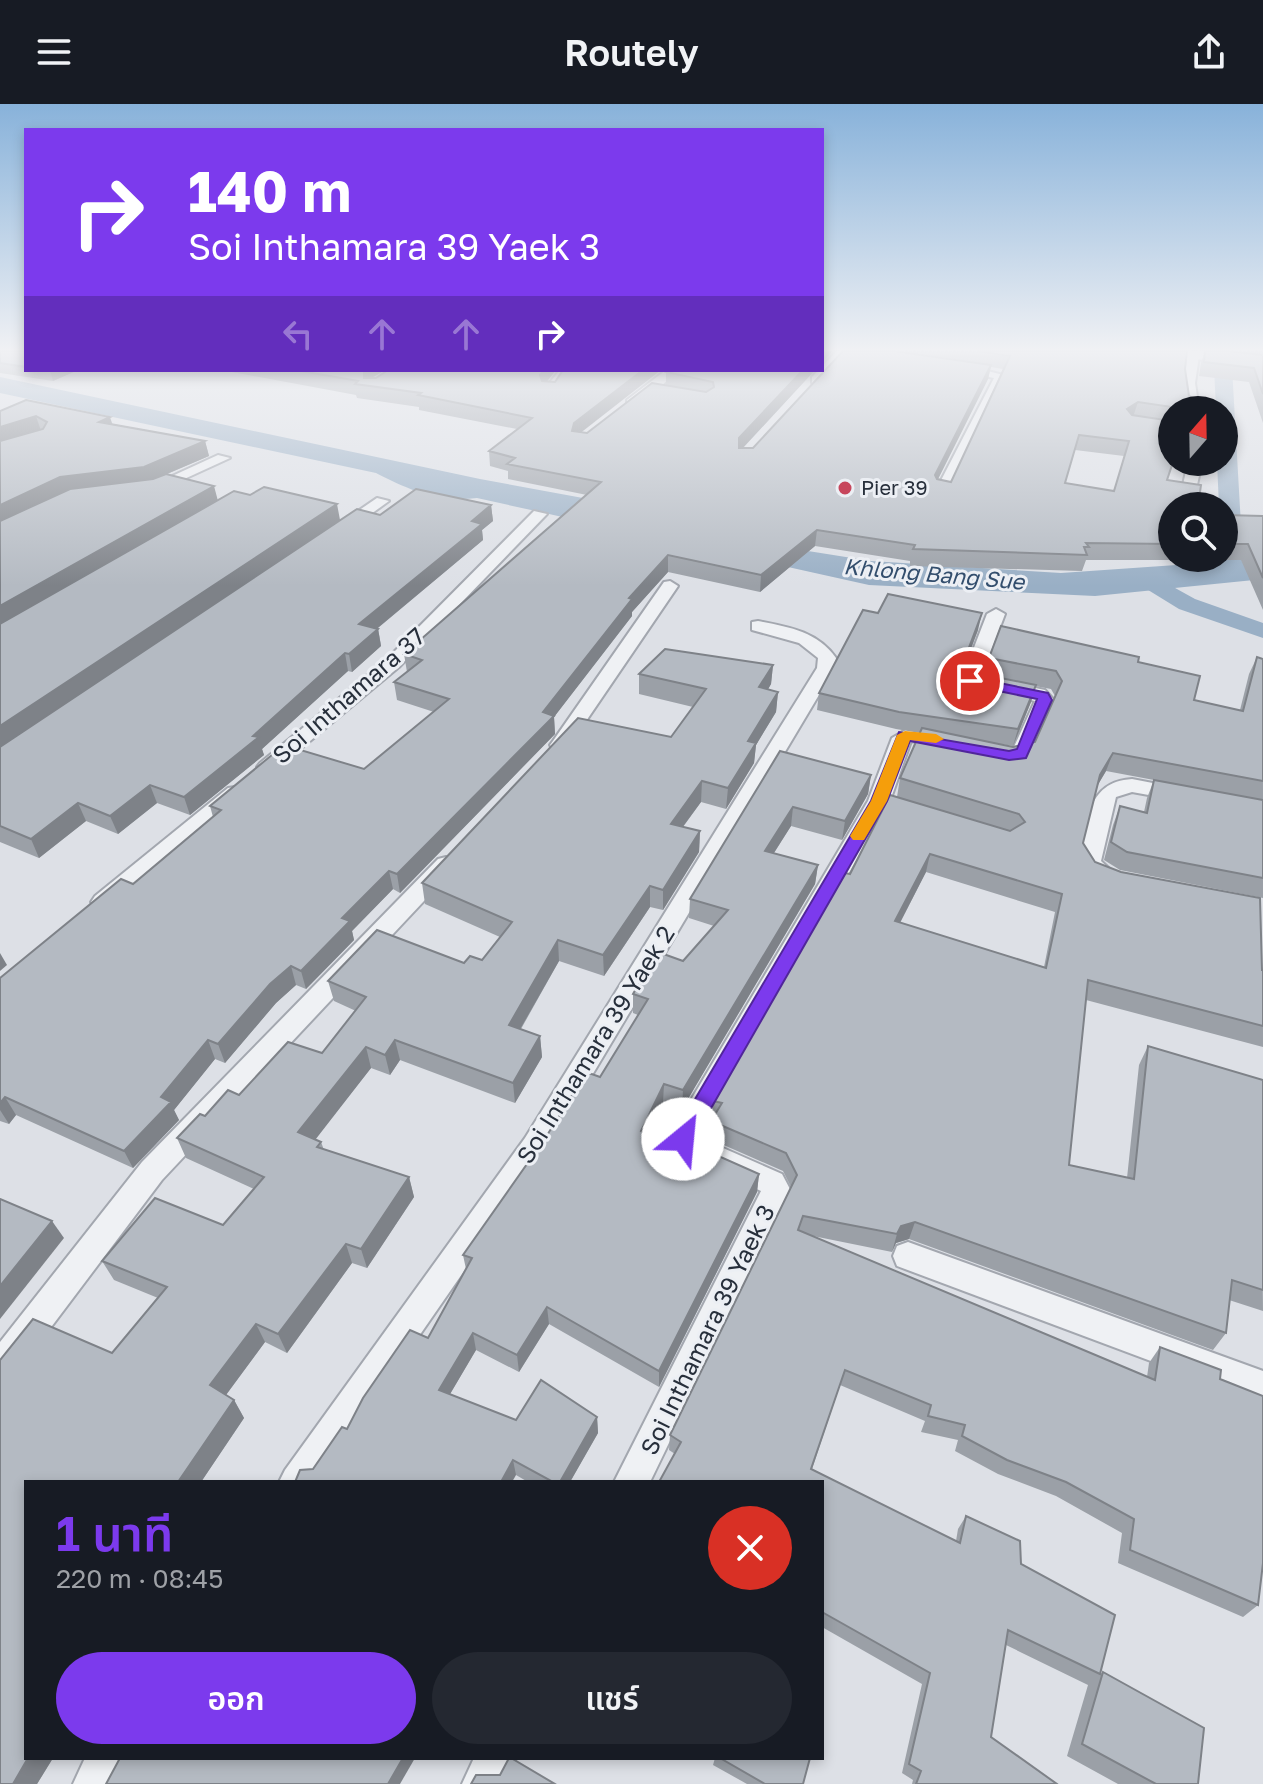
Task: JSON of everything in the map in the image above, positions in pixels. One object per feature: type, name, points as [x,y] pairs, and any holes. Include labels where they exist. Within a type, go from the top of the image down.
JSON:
[{"type":"street","points":[[942,492],[974,429]]},
{"type":"street","points":[[136,492],[172,482],[223,458]]},
{"type":"street","points":[[329,537],[382,501]]},
{"type":"street","name":"Soi Inthamara 37","points":[[90,914],[393,663],[539,514]]},
{"type":"street","points":[[543,763],[564,740],[670,586]]},
{"type":"street","name":"Soi Inthamara 39 Yaek 3","points":[[633,1480],[776,1191],[772,1183],[684,1143],[683,1137],[886,803],[905,735],[1020,755],[1045,700],[1038,694],[970,681],[996,614]]},
{"type":"street","name":"Soi Inthamara 39 Yaek 2","points":[[298,1480],[535,1146],[826,668],[827,658],[813,643],[800,636],[758,626]]},
{"type":"street","points":[[1129,883],[1099,874],[1090,862],[1106,794],[1111,789],[1128,785],[1204,799]]},
{"type":"street","points":[[0,1368],[152,1171],[461,849]]},
{"type":"street","points":[[908,1256],[1263,1387]]},
{"type":"street","points":[[94,1784],[106,1760]]},
{"type":"street","points":[[483,1784],[495,1760]]},
{"type":"water","name":"Khlong Bang Sue","points":[[171,429],[247,429],[480,479],[670,514],[808,551],[871,561],[1061,573],[1158,566],[1158,572],[1238,572],[1238,561],[1263,559],[1254,580],[1095,596],[869,585],[477,498],[450,499],[412,490],[376,473]]},
{"type":"building","points":[[42,429],[140,429],[205,441],[144,467],[60,477],[0,505],[0,441]]},
{"type":"building","points":[[517,429],[572,429],[587,433],[592,429],[747,429],[739,438],[739,448],[753,448],[770,429],[958,429],[935,475],[937,479],[951,482],[976,429],[1158,429],[1158,476],[1201,485],[1200,492],[1158,492],[1158,544],[1086,543],[1089,547],[1084,547],[1087,555],[913,549],[915,545],[817,530],[761,575],[668,555],[629,598],[632,599],[543,712],[554,716],[397,874],[389,871],[342,918],[350,921],[301,971],[291,966],[270,984],[218,1044],[208,1040],[161,1097],[171,1102],[124,1151],[5,1097],[0,1103],[0,978],[121,879],[133,884],[221,810],[210,806],[284,745],[364,769],[449,699],[394,682],[422,660],[404,654],[601,482],[507,464],[515,458],[489,451]],"holes":[[[1079,435],[1129,441],[1114,491],[1065,483]]]},
{"type":"building","points":[[166,474],[214,486],[0,606],[0,521],[70,489],[153,479]]},
{"type":"building","points":[[264,487],[337,504],[0,726],[0,624],[234,491],[250,495]]},
{"type":"building","points":[[416,489],[491,505],[472,521],[482,524],[359,624],[378,629],[349,654],[345,653],[253,736],[259,737],[184,797],[150,785],[110,816],[78,803],[31,839],[0,826],[0,747],[357,509],[380,515]]},
{"type":"building","points":[[1238,515],[1263,516],[1263,578],[1248,544],[1238,544]]},
{"type":"building","points":[[888,594],[982,613],[962,666],[966,671],[1036,685],[1018,729],[899,712],[819,693],[863,610],[878,613]]},
{"type":"building","points":[[1001,626],[1139,657],[1138,662],[1200,676],[1194,700],[1243,711],[1257,657],[1263,659],[1263,781],[1113,753],[1100,775],[1083,843],[1095,862],[1121,872],[1260,898],[1263,1026],[1088,980],[1069,1165],[1134,1179],[1148,1046],[1263,1080],[1263,1290],[1232,1280],[1226,1333],[915,1222],[901,1226],[897,1234],[803,1216],[798,1230],[1155,1380],[1160,1347],[1221,1370],[1220,1379],[1263,1396],[1263,1563],[1258,1605],[1130,1550],[1134,1519],[1066,1482],[1007,1460],[962,1436],[965,1425],[928,1416],[931,1405],[845,1370],[811,1469],[960,1543],[966,1516],[1020,1541],[1021,1564],[1115,1615],[1100,1674],[1008,1630],[991,1737],[1057,1784],[916,1784],[921,1771],[909,1764],[930,1673],[824,1613],[824,1480],[660,1480],[681,1442],[670,1435],[797,1175],[786,1153],[711,1121],[722,1103],[713,1101],[845,873],[850,874],[890,795],[1010,831],[1025,822],[1019,814],[900,778],[922,728],[1013,747],[1035,742],[1062,681],[1056,671],[989,658]],"holes":[[[930,854],[1062,894],[1046,968],[895,921]]]},
{"type":"building","points":[[665,649],[773,665],[759,687],[778,692],[748,741],[756,743],[728,788],[702,781],[671,824],[700,831],[663,890],[650,886],[603,955],[558,940],[509,1025],[540,1036],[513,1083],[395,1040],[385,1055],[366,1047],[298,1132],[321,1142],[317,1147],[409,1177],[361,1249],[346,1244],[278,1334],[256,1324],[210,1385],[234,1400],[179,1480],[24,1480],[24,1760],[27,1760],[13,1784],[0,1784],[0,1360],[33,1319],[112,1353],[167,1287],[102,1261],[155,1198],[223,1225],[264,1177],[177,1138],[200,1114],[205,1116],[228,1090],[239,1095],[288,1042],[322,1053],[366,997],[328,981],[377,930],[464,963],[470,956],[482,960],[512,922],[422,883],[578,718],[671,737],[706,689],[639,674]]},
{"type":"building","points":[[780,751],[871,775],[845,821],[793,807],[765,851],[818,865],[683,1090],[664,1084],[641,1131],[691,1154],[696,1146],[759,1174],[659,1371],[547,1307],[517,1355],[473,1333],[439,1390],[516,1420],[541,1380],[597,1417],[561,1480],[549,1480],[513,1460],[502,1480],[296,1480],[300,1470],[313,1469],[342,1427],[347,1429],[363,1398],[410,1330],[428,1338],[472,1258],[463,1255],[546,1137],[586,1072],[600,1077],[648,999],[633,994],[658,952],[683,961],[728,910],[690,899]]},
{"type":"building","points":[[1154,780],[1263,800],[1263,878],[1127,852],[1111,842],[1120,806],[1147,813]]},
{"type":"building","points":[[0,1199],[52,1221],[0,1286]]},
{"type":"building","points":[[1103,1672],[1204,1728],[1198,1784],[1156,1784],[1082,1744]]},
{"type":"building","points":[[119,1760],[402,1760],[388,1784],[106,1784]]},
{"type":"building","points":[[508,1760],[514,1760],[555,1784],[471,1784],[476,1775],[500,1775]]},
{"type":"building","points":[[723,1760],[809,1760],[803,1784],[765,1784]]},
{"type":"waterway","points":[[1226,429],[1229,492]]},
{"type":"waterway","points":[[1148,580],[1187,604],[1263,631]]},
{"type":"slow traffic","points":[[859,836],[879,801],[902,738],[911,733],[936,739]]},
{"type":"place","name":"Pier 39","points":[[845,488]]},
{"type":"route","points":[[683,1139],[879,801],[902,738],[911,733],[1009,756],[1020,755],[1024,750],[1045,700],[1043,696],[970,681]]}]
